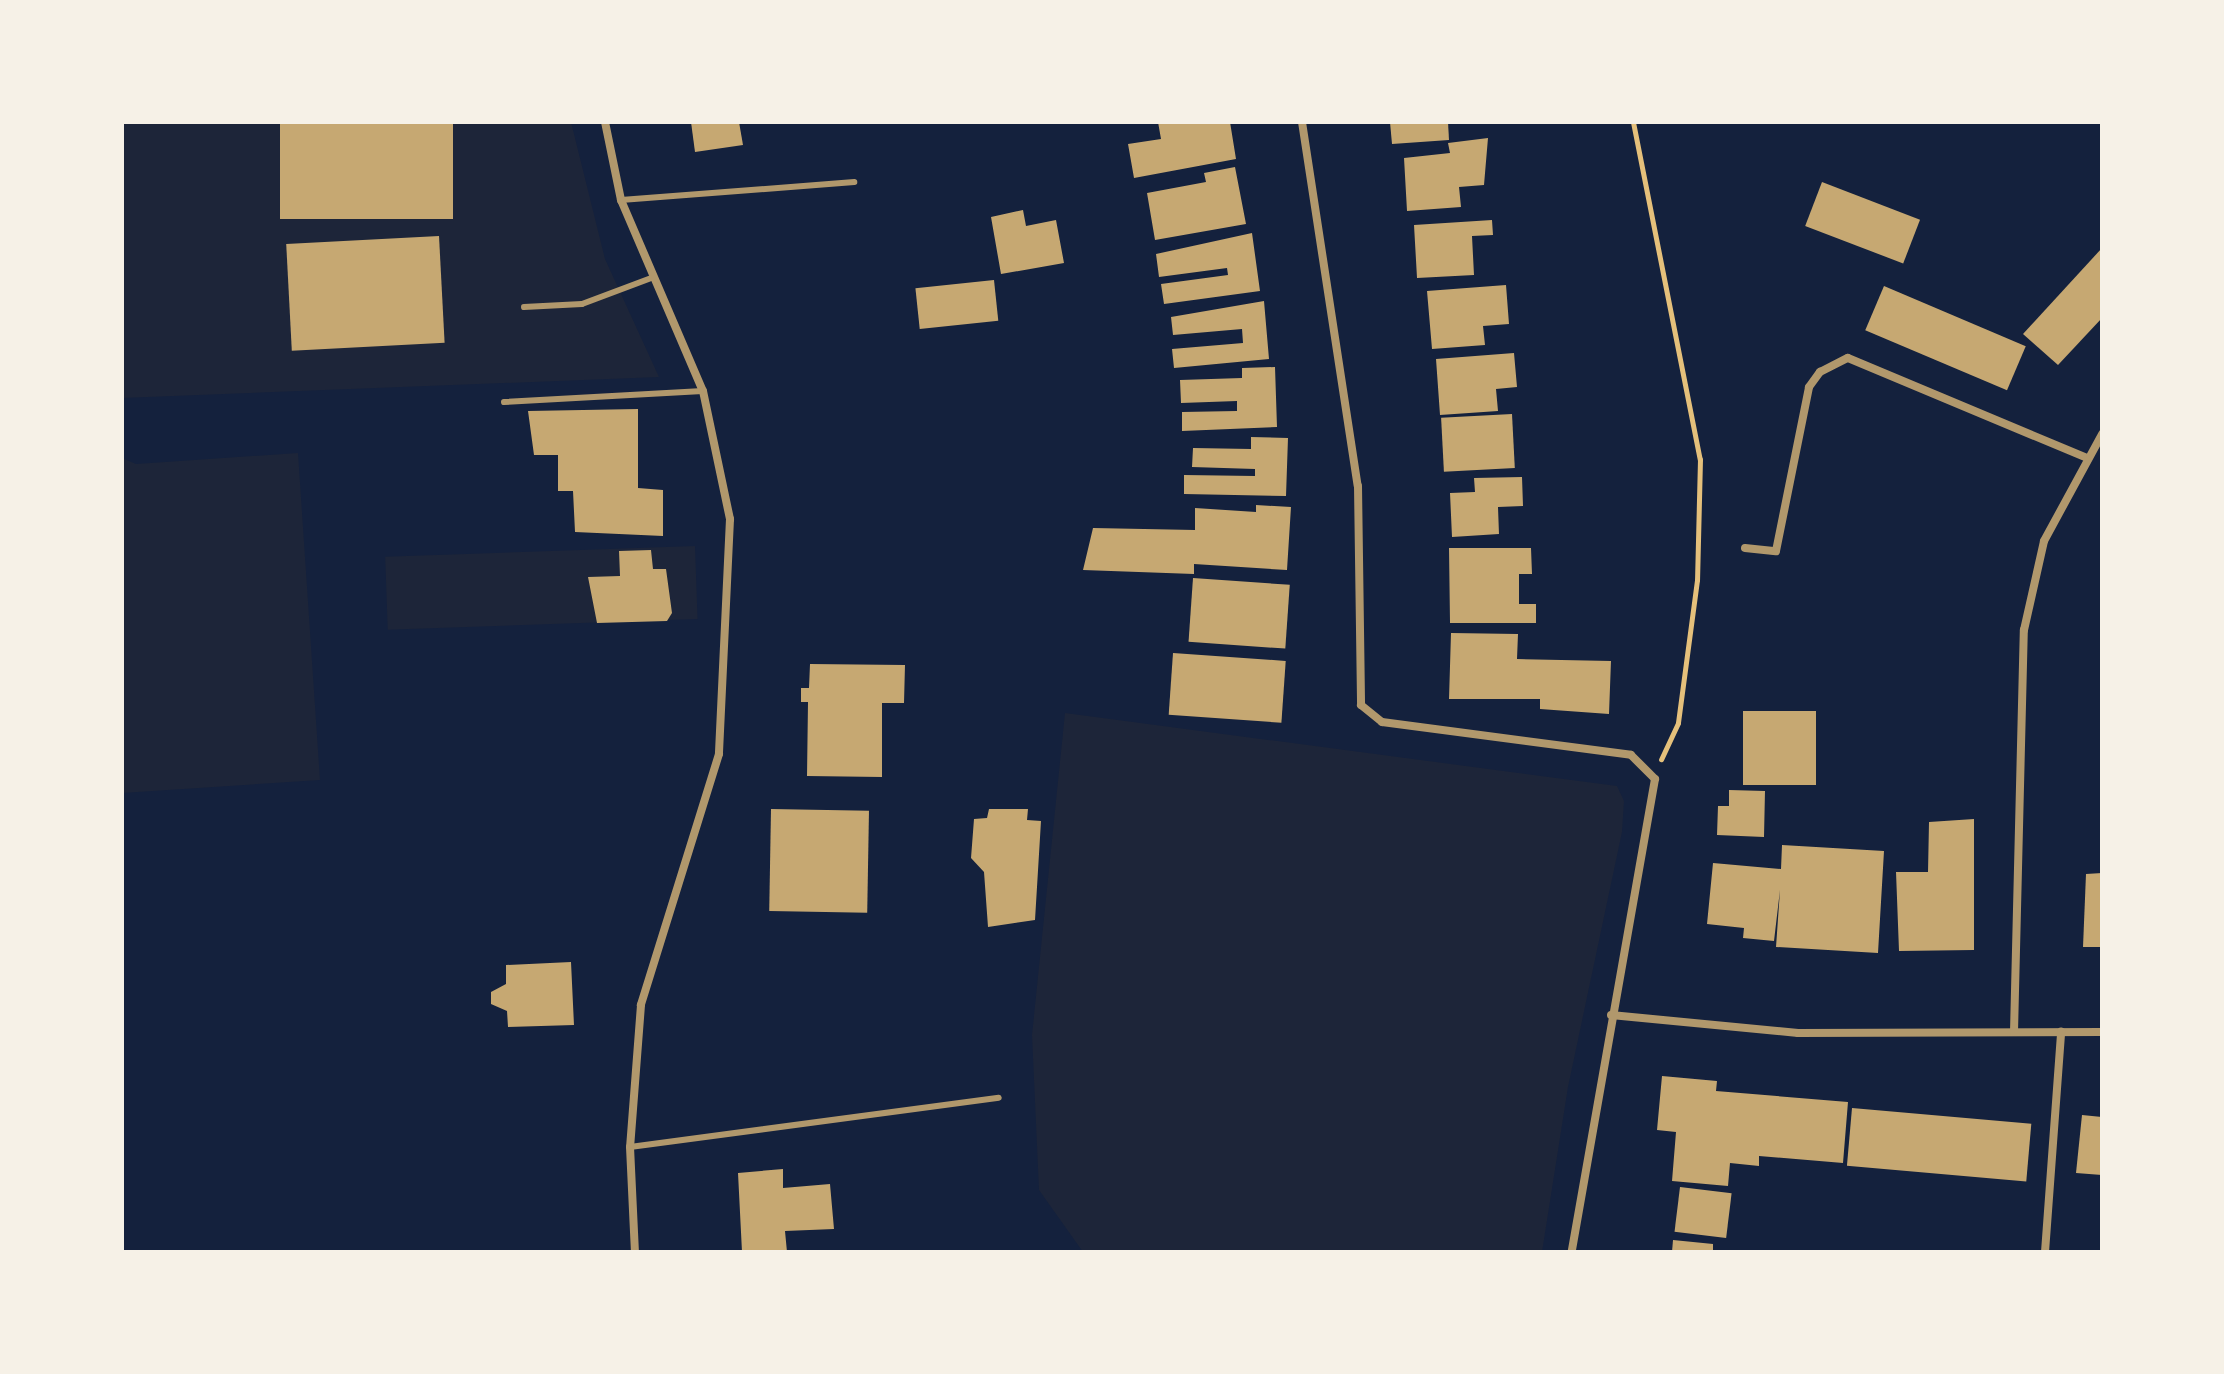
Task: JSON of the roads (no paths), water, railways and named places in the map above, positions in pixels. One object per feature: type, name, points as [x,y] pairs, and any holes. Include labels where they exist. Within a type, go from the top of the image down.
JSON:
[{"type":"street","points":[[605,122],[621,200],[651,278],[703,391],[730,519],[726,710],[719,754],[641,1005],[630,1147],[635,1252]]},
{"type":"street","points":[[1302,122],[1358,486],[1361,705],[1382,722],[1631,755],[1653,768],[1656,791],[1611,1015],[1572,1252]]},
{"type":"street","points":[[1745,548],[1776,551],[1809,387],[1820,372],[1848,358],[2085,457]]},
{"type":"street","points":[[2014,1032],[2024,630],[2044,541],[2085,457],[2102,434]]},
{"type":"street","points":[[1611,1015],[1798,1033],[2102,1032]]},
{"type":"street","points":[[2045,1252],[2061,1032]]},
{"type":"lane","points":[[621,200],[854,182]]},
{"type":"lane","points":[[524,307],[582,304],[651,278]]},
{"type":"lane","points":[[504,402],[703,391]]},
{"type":"lane","points":[[630,1147],[999,1098]]}]
